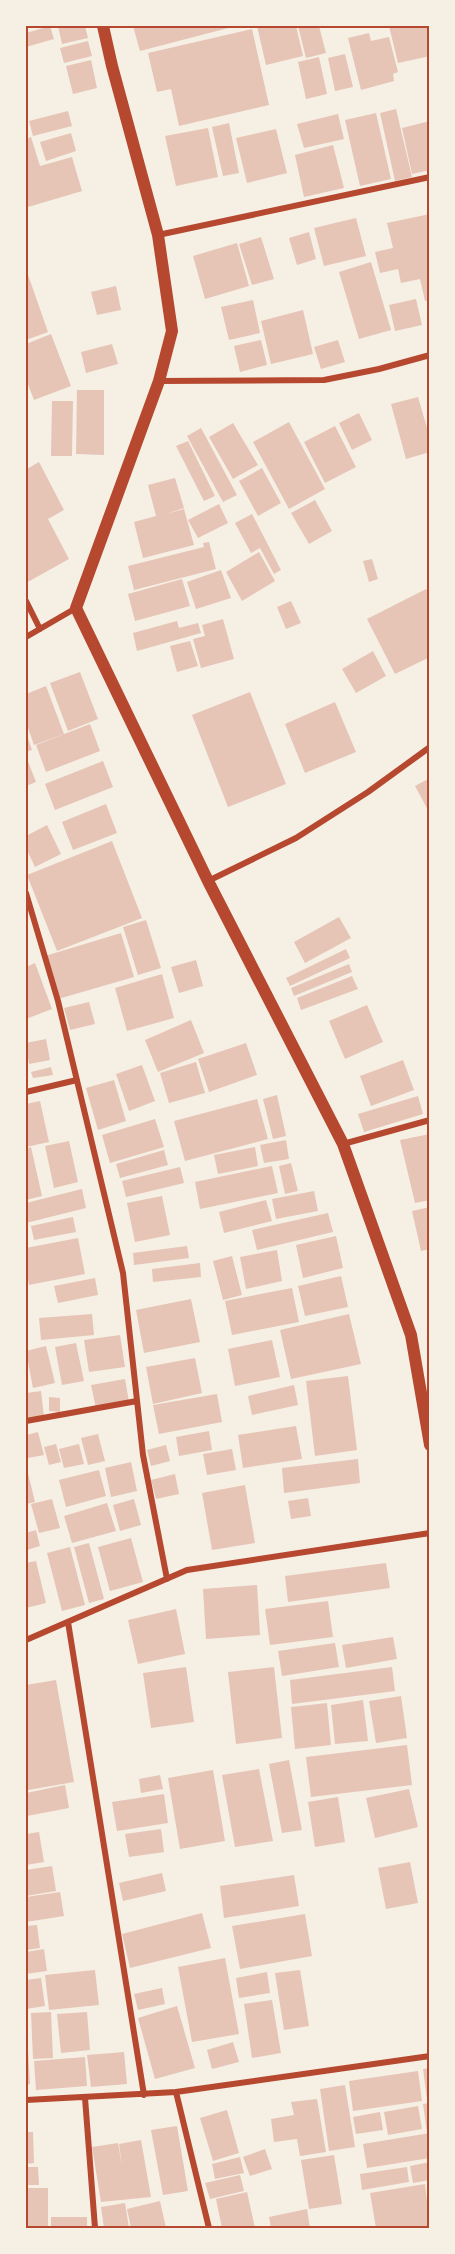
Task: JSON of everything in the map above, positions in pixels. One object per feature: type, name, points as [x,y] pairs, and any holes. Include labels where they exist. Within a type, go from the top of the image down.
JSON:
[{"type":"main road","points":[[103,26],[158,235],[172,331],[159,381],[76,608],[208,881],[343,1144],[411,1335],[429,1445]]},
{"type":"street","points":[[158,235],[429,177]]},
{"type":"street","points":[[159,381],[324,380],[379,369],[429,355]]},
{"type":"street","points":[[26,602],[40,629]]},
{"type":"street","points":[[26,637],[76,608]]},
{"type":"street","points":[[208,881],[296,838],[368,792],[429,747]]},
{"type":"street","points":[[26,893],[78,1080],[123,1273],[143,1455],[166,1579]]},
{"type":"street","points":[[26,1092],[78,1080]]},
{"type":"street","points":[[343,1144],[429,1120]]},
{"type":"street","points":[[26,1421],[137,1401]]},
{"type":"street","points":[[26,1640],[187,1570],[429,1533]]},
{"type":"street","points":[[68,1622],[144,2095]]},
{"type":"street","points":[[26,2100],[176,2092],[429,2056]]},
{"type":"street","points":[[176,2092],[209,2229]]},
{"type":"street","points":[[86,2098],[95,2229]]},
{"type":"building","points":[[50,26],[54,39],[26,47],[26,33]]},
{"type":"building","points":[[58,26],[85,26],[88,38],[62,44]]},
{"type":"building","points":[[133,26],[236,26],[140,51]]},
{"type":"building","points":[[257,26],[296,26],[303,56],[266,65]]},
{"type":"building","points":[[298,26],[319,26],[326,53],[306,58]]},
{"type":"building","points":[[389,26],[430,26],[430,56],[398,63]]},
{"type":"building","points":[[252,29],[269,105],[179,126],[171,89],[157,92],[148,53]]},
{"type":"building","points":[[369,33],[371,41],[389,37],[398,72],[393,74],[394,81],[361,90],[348,38]]},
{"type":"building","points":[[88,41],[92,56],[64,63],[60,48]]},
{"type":"building","points":[[345,54],[353,87],[335,91],[328,58]]},
{"type":"building","points":[[319,57],[327,94],[306,99],[298,62]]},
{"type":"building","points":[[91,60],[97,88],[73,94],[66,66]]},
{"type":"building","points":[[396,109],[412,177],[395,181],[380,113]]},
{"type":"building","points":[[68,111],[72,126],[33,136],[29,121]]},
{"type":"building","points":[[376,113],[391,179],[360,186],[345,120]]},
{"type":"building","points":[[338,114],[344,139],[304,148],[297,124]]},
{"type":"building","points":[[430,121],[430,170],[412,174],[402,128]]},
{"type":"building","points":[[229,123],[239,173],[223,176],[212,127]]},
{"type":"building","points":[[208,128],[218,177],[176,186],[165,136]]},
{"type":"building","points":[[276,129],[287,173],[247,183],[236,138]]},
{"type":"building","points":[[71,133],[76,151],[46,161],[40,142]]},
{"type":"building","points":[[31,137],[40,166],[72,157],[82,191],[28,207],[26,139]]},
{"type":"building","points":[[333,145],[344,188],[304,197],[295,155]]},
{"type":"building","points":[[430,214],[430,300],[425,301],[420,279],[401,283],[398,269],[380,273],[375,252],[393,248],[387,223]]},
{"type":"building","points":[[356,218],[366,256],[324,266],[314,228]]},
{"type":"building","points":[[309,232],[316,259],[297,265],[289,238]]},
{"type":"building","points":[[261,237],[274,279],[252,285],[239,244]]},
{"type":"building","points":[[237,243],[249,286],[205,299],[193,256]]},
{"type":"building","points":[[371,262],[391,330],[359,339],[339,272]]},
{"type":"building","points":[[26,269],[48,332],[26,340]]},
{"type":"building","points":[[116,286],[121,310],[97,315],[91,292]]},
{"type":"building","points":[[416,299],[422,325],[395,331],[389,305]]},
{"type":"building","points":[[253,300],[260,333],[229,340],[221,307]]},
{"type":"building","points":[[303,310],[313,354],[271,364],[261,321]]},
{"type":"building","points":[[51,334],[71,386],[34,400],[26,379],[26,344]]},
{"type":"building","points":[[261,340],[267,365],[240,372],[234,346]]},
{"type":"building","points":[[338,340],[345,362],[321,369],[314,347]]},
{"type":"building","points":[[112,344],[118,364],[86,373],[81,352]]},
{"type":"building","points":[[77,390],[104,390],[104,455],[76,454]]},
{"type":"building","points":[[418,397],[430,438],[430,452],[406,459],[391,404]]},
{"type":"building","points":[[52,401],[73,401],[72,456],[51,456]]},
{"type":"building","points":[[359,413],[372,440],[352,450],[339,423]]},
{"type":"building","points":[[289,422],[325,489],[289,509],[253,442]]},
{"type":"building","points":[[233,423],[258,465],[233,479],[209,437]]},
{"type":"building","points":[[335,426],[356,467],[325,483],[304,442]]},
{"type":"building","points":[[201,428],[237,495],[223,502],[187,436]]},
{"type":"building","points":[[188,441],[215,496],[204,501],[176,446]]},
{"type":"building","points":[[39,462],[64,510],[48,519],[69,559],[26,583],[26,465],[27,469]]},
{"type":"building","points":[[262,468],[281,503],[258,516],[239,481]]},
{"type":"building","points":[[175,478],[184,508],[166,514],[184,509],[194,545],[143,558],[134,522],[156,516],[148,485]]},
{"type":"building","points":[[315,500],[332,531],[309,544],[291,513]]},
{"type":"building","points":[[219,504],[228,523],[198,538],[188,520]]},
{"type":"building","points":[[252,514],[281,570],[274,574],[260,548],[251,553],[235,523]]},
{"type":"building","points":[[209,542],[216,569],[134,590],[128,566],[204,547],[203,543]]},
{"type":"building","points":[[259,552],[275,581],[242,601],[226,572]]},
{"type":"building","points":[[372,559],[378,579],[369,582],[363,561]]},
{"type":"building","points":[[221,570],[231,598],[196,609],[187,582]]},
{"type":"building","points":[[182,579],[190,606],[135,621],[128,594]]},
{"type":"building","points":[[426,589],[430,595],[430,657],[395,674],[367,619]]},
{"type":"building","points":[[291,601],[301,623],[286,629],[277,607]]},
{"type":"building","points":[[223,619],[234,659],[201,668],[193,639],[205,636],[202,625]]},
{"type":"building","points":[[177,621],[179,628],[198,623],[201,633],[137,651],[133,633]]},
{"type":"building","points":[[190,641],[198,666],[177,672],[170,646]]},
{"type":"building","points":[[373,651],[386,676],[356,693],[342,669]]},
{"type":"building","points":[[80,672],[98,719],[68,731],[50,683]]},
{"type":"building","points":[[46,686],[64,734],[34,745],[26,722],[26,694]]},
{"type":"building","points":[[250,692],[286,784],[228,807],[192,715]]},
{"type":"building","points":[[335,702],[356,752],[305,773],[285,724]]},
{"type":"building","points":[[90,724],[100,751],[46,772],[36,745]]},
{"type":"building","points":[[26,732],[32,750],[26,752]]},
{"type":"building","points":[[26,756],[36,782],[26,786]]},
{"type":"building","points":[[103,761],[113,787],[55,810],[45,784]]},
{"type":"building","points":[[430,778],[430,814],[415,786]]},
{"type":"building","points":[[106,804],[117,833],[73,850],[62,822]]},
{"type":"building","points":[[47,825],[61,854],[35,867],[26,848],[26,836]]},
{"type":"building","points":[[112,841],[142,918],[57,951],[27,875]]},
{"type":"building","points":[[339,917],[351,938],[305,963],[294,942]]},
{"type":"building","points":[[146,920],[161,968],[138,975],[123,927]]},
{"type":"building","points":[[121,933],[134,977],[58,999],[45,956]]},
{"type":"building","points":[[346,949],[350,958],[290,986],[286,978]]},
{"type":"building","points":[[196,960],[203,986],[179,993],[171,967]]},
{"type":"building","points":[[35,963],[52,1009],[26,1019],[26,967]]},
{"type":"building","points":[[349,964],[352,972],[294,996],[291,988]]},
{"type":"building","points":[[162,974],[174,1018],[127,1031],[115,988]]},
{"type":"building","points":[[352,976],[358,989],[301,1010],[297,998]]},
{"type":"building","points":[[89,1002],[95,1024],[70,1030],[64,1008]]},
{"type":"building","points":[[367,1005],[383,1042],[345,1059],[329,1021]]},
{"type":"building","points":[[191,1020],[204,1053],[158,1072],[145,1040]]},
{"type":"building","points":[[46,1039],[50,1060],[29,1064],[26,1043]]},
{"type":"building","points":[[246,1043],[257,1075],[209,1092],[198,1059]]},
{"type":"building","points":[[403,1060],[414,1090],[371,1106],[360,1076]]},
{"type":"building","points":[[196,1062],[205,1093],[169,1103],[160,1073]]},
{"type":"building","points":[[142,1065],[155,1101],[129,1111],[116,1074]]},
{"type":"building","points":[[51,1067],[53,1075],[33,1078],[31,1072]]},
{"type":"building","points":[[114,1080],[126,1121],[98,1130],[86,1088]]},
{"type":"building","points":[[277,1095],[286,1136],[273,1139],[263,1099]]},
{"type":"building","points":[[418,1096],[423,1114],[364,1132],[358,1114]]},
{"type":"building","points":[[257,1099],[268,1139],[185,1161],[174,1121]]},
{"type":"building","points":[[40,1101],[49,1142],[26,1147],[26,1104]]},
{"type":"building","points":[[155,1119],[164,1147],[110,1163],[102,1135]]},
{"type":"building","points":[[430,1134],[430,1200],[415,1203],[400,1140]]},
{"type":"building","points":[[286,1140],[289,1159],[264,1163],[260,1145]]},
{"type":"building","points":[[69,1141],[78,1182],[54,1188],[45,1146]]},
{"type":"building","points":[[31,1147],[42,1196],[26,1200],[26,1149]]},
{"type":"building","points":[[255,1147],[258,1166],[218,1174],[214,1155]]},
{"type":"building","points":[[164,1150],[168,1165],[120,1178],[116,1164]]},
{"type":"building","points":[[291,1163],[298,1191],[285,1194],[279,1166]]},
{"type":"building","points":[[272,1166],[278,1193],[200,1209],[195,1182]]},
{"type":"building","points":[[180,1167],[184,1183],[126,1197],[122,1181]]},
{"type":"building","points":[[82,1189],[86,1208],[26,1223],[26,1203]]},
{"type":"building","points":[[314,1191],[318,1211],[276,1219],[272,1199]]},
{"type":"building","points":[[162,1196],[170,1235],[135,1242],[127,1203]]},
{"type":"building","points":[[266,1200],[272,1221],[224,1233],[219,1212]]},
{"type":"building","points":[[430,1207],[430,1249],[421,1251],[412,1211]]},
{"type":"building","points":[[328,1213],[333,1232],[257,1250],[252,1230]]},
{"type":"building","points":[[73,1217],[76,1232],[34,1240],[31,1226]]},
{"type":"building","points":[[336,1236],[343,1268],[303,1278],[296,1245]]},
{"type":"building","points":[[78,1238],[85,1274],[29,1285],[26,1248]]},
{"type":"building","points":[[187,1246],[189,1258],[134,1265],[133,1253]]},
{"type":"building","points":[[277,1250],[282,1281],[246,1289],[240,1257]]},
{"type":"building","points":[[232,1256],[242,1295],[223,1300],[213,1261]]},
{"type":"building","points":[[200,1263],[201,1277],[153,1282],[152,1269]]},
{"type":"building","points":[[341,1276],[348,1307],[305,1316],[298,1286]]},
{"type":"building","points":[[95,1278],[98,1295],[58,1303],[54,1286]]},
{"type":"building","points":[[292,1288],[299,1322],[232,1335],[225,1301]]},
{"type":"building","points":[[191,1299],[200,1342],[144,1353],[136,1310]]},
{"type":"building","points":[[92,1314],[94,1335],[41,1340],[39,1318]]},
{"type":"building","points":[[349,1314],[361,1364],[291,1379],[280,1330]]},
{"type":"building","points":[[120,1335],[125,1367],[89,1372],[84,1340]]},
{"type":"building","points":[[272,1340],[280,1377],[235,1386],[228,1349]]},
{"type":"building","points":[[76,1343],[84,1381],[62,1385],[55,1347]]},
{"type":"building","points":[[46,1346],[55,1383],[33,1388],[26,1351]]},
{"type":"building","points":[[195,1358],[202,1393],[153,1404],[146,1367]]},
{"type":"building","points":[[348,1376],[357,1450],[315,1456],[306,1381]]},
{"type":"building","points":[[125,1379],[129,1402],[96,1408],[91,1385]]},
{"type":"building","points":[[294,1385],[298,1405],[252,1415],[248,1396]]},
{"type":"building","points":[[41,1391],[44,1417],[26,1419],[26,1393]]},
{"type":"building","points":[[217,1394],[222,1422],[159,1434],[153,1405]]},
{"type":"building","points":[[49,1397],[60,1398],[60,1412],[49,1411]]},
{"type":"building","points":[[296,1426],[302,1459],[243,1468],[238,1435]]},
{"type":"building","points":[[209,1431],[212,1450],[179,1456],[176,1437]]},
{"type":"building","points":[[38,1432],[44,1455],[28,1458],[26,1435]]},
{"type":"building","points":[[98,1434],[105,1461],[88,1465],[81,1438]]},
{"type":"building","points":[[56,1444],[61,1462],[49,1465],[44,1447]]},
{"type":"building","points":[[79,1444],[84,1464],[64,1468],[59,1449]]},
{"type":"building","points":[[166,1445],[170,1461],[151,1466],[147,1450]]},
{"type":"building","points":[[232,1449],[236,1470],[207,1475],[203,1454]]},
{"type":"building","points":[[358,1459],[360,1483],[284,1493],[282,1468]]},
{"type":"building","points":[[131,1462],[137,1491],[111,1497],[105,1468]]},
{"type":"building","points":[[26,1465],[35,1502],[26,1504]]},
{"type":"building","points":[[99,1470],[106,1496],[66,1507],[59,1480]]},
{"type":"building","points":[[175,1474],[179,1494],[156,1499],[151,1480]]},
{"type":"building","points":[[245,1485],[255,1543],[212,1550],[202,1493]]},
{"type":"building","points":[[308,1498],[311,1516],[291,1519],[288,1501]]},
{"type":"building","points":[[52,1499],[60,1528],[39,1533],[31,1504]]},
{"type":"building","points":[[134,1499],[141,1525],[120,1531],[113,1505]]},
{"type":"building","points":[[107,1503],[116,1531],[72,1543],[64,1516]]},
{"type":"building","points":[[36,1530],[40,1546],[27,1550],[26,1533]]},
{"type":"building","points":[[131,1538],[143,1582],[110,1591],[98,1547]]},
{"type":"building","points":[[89,1543],[104,1599],[89,1603],[74,1547]]},
{"type":"building","points":[[70,1547],[85,1605],[62,1611],[47,1553]]},
{"type":"building","points":[[36,1561],[46,1603],[26,1608],[26,1563]]},
{"type":"building","points":[[386,1563],[390,1588],[288,1602],[285,1576]]},
{"type":"building","points":[[257,1585],[260,1635],[206,1639],[203,1589]]},
{"type":"building","points":[[328,1601],[333,1637],[270,1645],[265,1609]]},
{"type":"building","points":[[176,1609],[185,1654],[138,1664],[128,1620]]},
{"type":"building","points":[[393,1637],[397,1659],[346,1668],[342,1645]]},
{"type":"building","points":[[335,1643],[339,1667],[282,1676],[278,1651]]},
{"type":"building","points":[[186,1667],[194,1722],[151,1728],[143,1673]]},
{"type":"building","points":[[274,1667],[282,1738],[236,1744],[228,1672]]},
{"type":"building","points":[[392,1667],[395,1691],[292,1704],[290,1680]]},
{"type":"building","points":[[56,1680],[74,1782],[28,1790],[26,1685]]},
{"type":"building","points":[[401,1696],[407,1738],[376,1743],[369,1701]]},
{"type":"building","points":[[363,1700],[368,1741],[335,1744],[331,1705]]},
{"type":"building","points":[[327,1703],[331,1745],[295,1749],[291,1707]]},
{"type":"building","points":[[407,1745],[412,1785],[311,1797],[306,1757]]},
{"type":"building","points":[[289,1760],[302,1830],[282,1833],[269,1764]]},
{"type":"building","points":[[259,1769],[273,1841],[235,1847],[222,1775]]},
{"type":"building","points":[[213,1770],[225,1841],[180,1849],[168,1778]]},
{"type":"building","points":[[160,1775],[163,1789],[141,1793],[139,1779]]},
{"type":"building","points":[[65,1785],[69,1808],[27,1816],[26,1793]]},
{"type":"building","points":[[409,1789],[418,1827],[375,1838],[366,1798]]},
{"type":"building","points":[[164,1794],[168,1823],[117,1831],[112,1802]]},
{"type":"building","points":[[338,1797],[345,1842],[315,1847],[308,1802]]},
{"type":"building","points":[[161,1829],[164,1852],[129,1857],[125,1834]]},
{"type":"building","points":[[39,1832],[44,1862],[26,1865],[26,1834]]},
{"type":"building","points":[[410,1862],[418,1903],[386,1909],[378,1868]]},
{"type":"building","points":[[52,1866],[56,1891],[26,1896],[26,1870]]},
{"type":"building","points":[[162,1873],[166,1891],[123,1901],[119,1883]]},
{"type":"building","points":[[294,1875],[299,1906],[224,1918],[220,1886]]},
{"type":"building","points":[[60,1892],[64,1916],[26,1922],[26,1897]]},
{"type":"building","points":[[202,1913],[211,1948],[130,1968],[122,1934]]},
{"type":"building","points":[[305,1914],[312,1956],[240,1969],[232,1926]]},
{"type":"building","points":[[37,1925],[40,1948],[26,1950],[26,1926]]},
{"type":"building","points":[[44,1949],[47,1971],[26,1974],[26,1952]]},
{"type":"building","points":[[225,1958],[239,2034],[192,2042],[178,1967]]},
{"type":"building","points":[[95,1970],[99,2005],[49,2010],[45,1975]]},
{"type":"building","points":[[300,1970],[309,2026],[284,2030],[275,1973]]},
{"type":"building","points":[[267,1972],[270,1993],[239,1998],[236,1978]]},
{"type":"building","points":[[41,1978],[45,2006],[26,2009],[26,1980]]},
{"type":"building","points":[[162,1988],[165,2004],[138,2010],[134,1994]]},
{"type":"building","points":[[272,2000],[281,2053],[252,2058],[244,2004]]},
{"type":"building","points":[[177,2006],[195,2068],[155,2079],[138,2018]]},
{"type":"building","points":[[51,2012],[53,2058],[33,2059],[31,2013]]},
{"type":"building","points":[[87,2012],[90,2050],[61,2053],[57,2014]]},
{"type":"building","points":[[26,2033],[30,2084],[26,2085]]},
{"type":"building","points":[[233,2042],[239,2062],[212,2069],[207,2050]]},
{"type":"building","points":[[124,2052],[127,2084],[91,2087],[87,2055]]},
{"type":"building","points":[[85,2057],[87,2086],[36,2090],[34,2061]]},
{"type":"building","points":[[430,2068],[430,2099],[427,2099],[423,2069]]},
{"type":"building","points":[[418,2071],[422,2101],[353,2111],[349,2081]]},
{"type":"building","points":[[345,2085],[355,2147],[329,2151],[320,2089]]},
{"type":"building","points":[[317,2099],[326,2152],[300,2156],[297,2139],[274,2142],[271,2119],[294,2115],[291,2102]]},
{"type":"building","points":[[430,2103],[430,2132],[427,2133],[423,2104]]},
{"type":"building","points":[[418,2106],[422,2129],[388,2135],[384,2112]]},
{"type":"building","points":[[227,2110],[239,2153],[213,2161],[200,2118]]},
{"type":"building","points":[[380,2112],[383,2130],[356,2134],[353,2117]]},
{"type":"building","points":[[177,2126],[188,2191],[163,2195],[151,2130]]},
{"type":"building","points":[[26,2132],[33,2132],[34,2163],[26,2164]]},
{"type":"building","points":[[430,2133],[430,2158],[367,2168],[363,2144]]},
{"type":"building","points":[[141,2140],[151,2197],[101,2202],[92,2147],[118,2143],[122,2166],[119,2144]]},
{"type":"building","points":[[265,2149],[272,2169],[250,2176],[243,2157]]},
{"type":"building","points":[[334,2155],[342,2204],[309,2209],[301,2160]]},
{"type":"building","points":[[240,2157],[244,2173],[215,2179],[212,2164]]},
{"type":"building","points":[[430,2162],[430,2180],[413,2183],[410,2166]]},
{"type":"building","points":[[26,2167],[38,2167],[39,2185],[26,2185]]},
{"type":"building","points":[[407,2167],[409,2182],[362,2190],[360,2174]]},
{"type":"building","points":[[240,2175],[244,2191],[210,2199],[205,2183]]},
{"type":"building","points":[[425,2184],[430,2228],[376,2228],[370,2193]]},
{"type":"building","points":[[26,2188],[48,2188],[48,2228],[26,2228]]},
{"type":"building","points":[[247,2192],[255,2228],[222,2228],[216,2199]]},
{"type":"building","points":[[160,2201],[166,2228],[131,2228],[127,2209]]},
{"type":"building","points":[[125,2203],[129,2228],[104,2228],[101,2207]]},
{"type":"building","points":[[307,2209],[310,2228],[271,2228],[269,2217]]},
{"type":"building","points":[[51,2217],[87,2217],[87,2228],[51,2228]]}]
